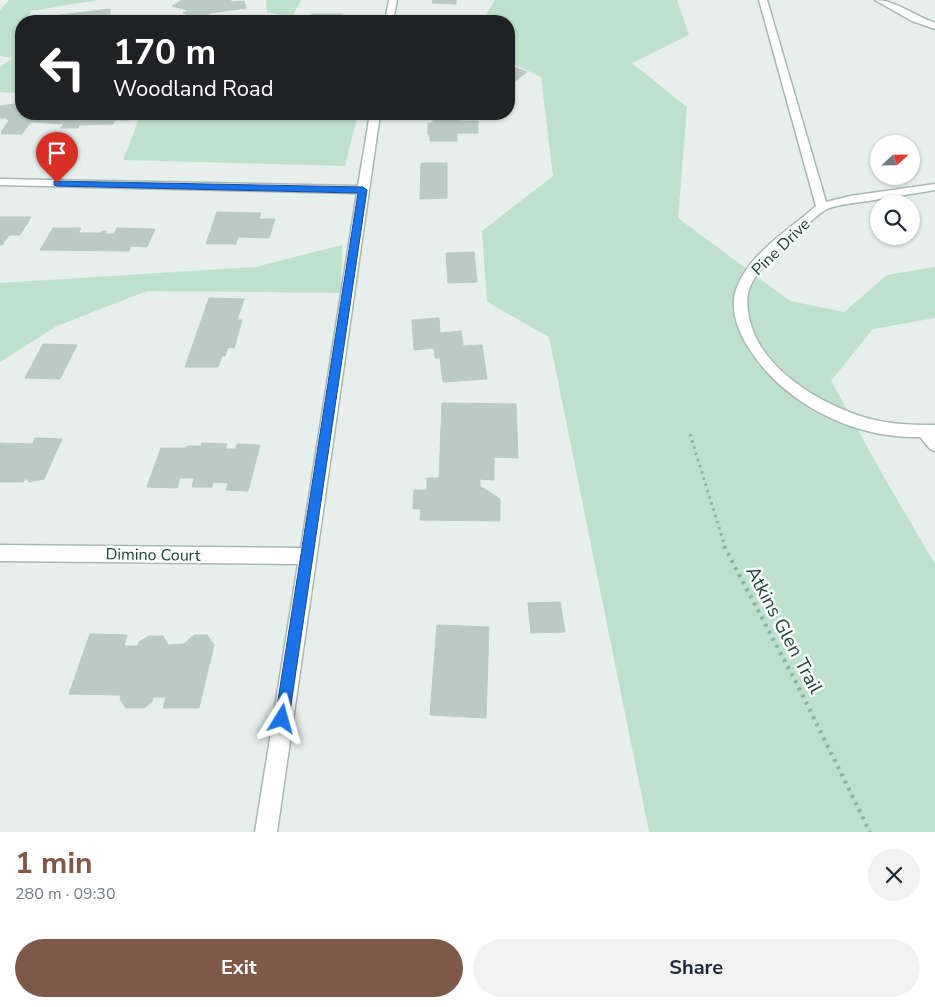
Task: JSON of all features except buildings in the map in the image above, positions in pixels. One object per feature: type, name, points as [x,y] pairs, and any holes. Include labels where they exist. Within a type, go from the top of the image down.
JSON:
[{"type":"street","points":[[390,15],[393,0]]},
{"type":"street","name":"Pine Drive","points":[[763,0],[822,207],[784,239],[752,272],[743,288],[740,306],[743,324],[752,344],[766,364],[785,382],[810,400],[845,417],[878,427],[930,431],[935,445]]},
{"type":"street","points":[[879,0],[915,19],[935,26]]},
{"type":"street","points":[[266,832],[306,556],[374,120]]},
{"type":"street","points":[[0,182],[363,190]]},
{"type":"street","points":[[822,207],[850,200],[935,187]]},
{"type":"street","name":"Dimino Court","points":[[0,553],[306,556]]},
{"type":"path","name":"Atkins Glen Trail","points":[[690,434],[724,546],[800,690],[870,832]]},
{"type":"green space","points":[[9,0],[99,0],[30,11],[30,15],[15,15],[14,93],[0,92],[0,67],[13,58],[0,56],[0,10]]},
{"type":"green space","points":[[266,0],[301,0],[293,15],[267,12]]},
{"type":"green space","points":[[495,0],[677,0],[689,35],[632,63],[687,107],[678,218],[790,301],[844,312],[887,275],[935,267],[935,318],[873,329],[831,381],[935,564],[935,832],[649,832],[549,337],[487,302],[482,231],[553,176],[541,77],[515,65],[515,15],[488,15]]},
{"type":"green space","points":[[139,120],[356,120],[345,166],[123,160]]},
{"type":"green space","points":[[342,245],[341,293],[147,291],[57,326],[0,362],[0,283],[255,267]]},
{"type":"route","points":[[57,183],[363,190],[282,719]]}]
